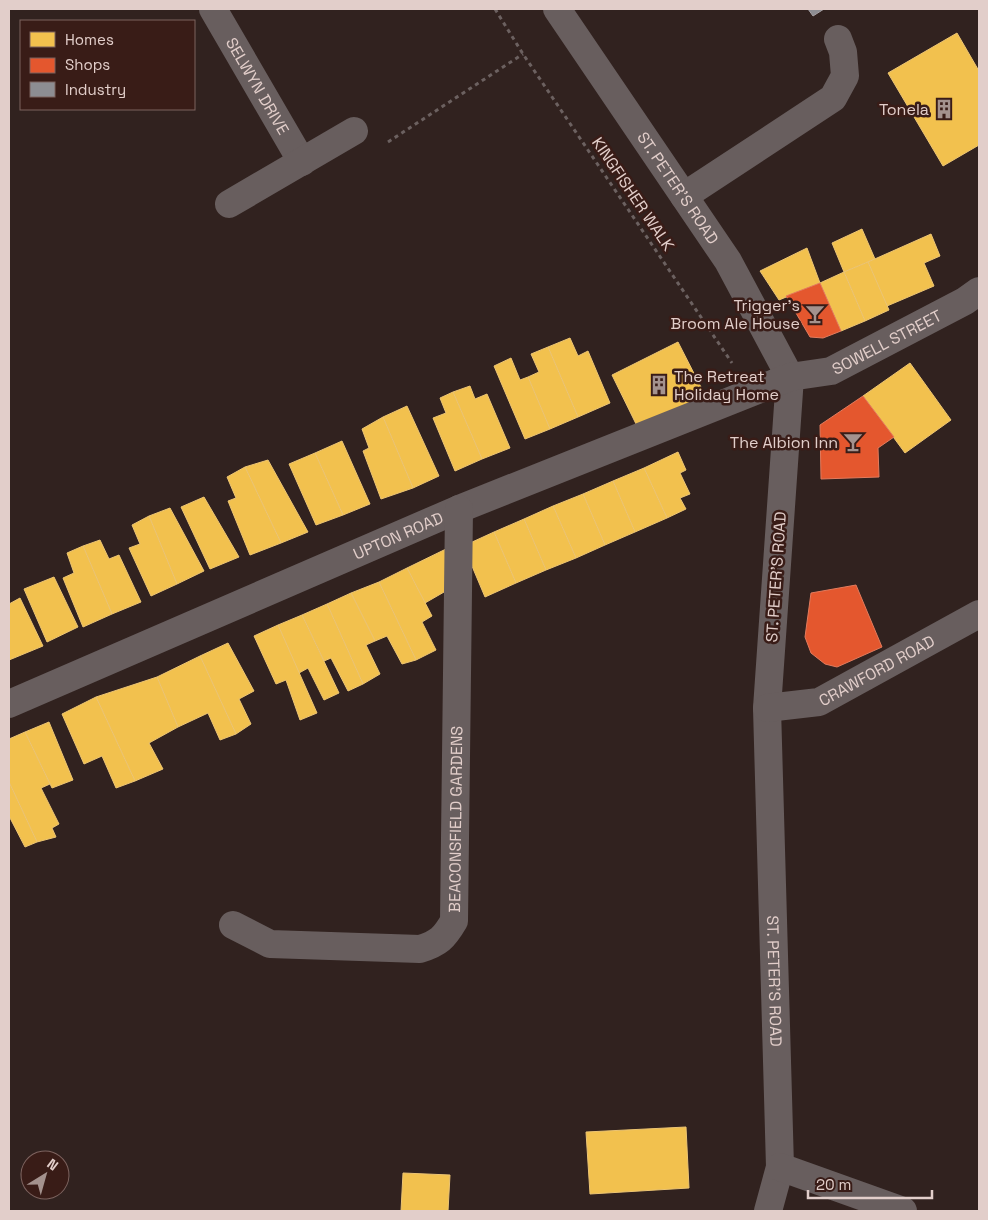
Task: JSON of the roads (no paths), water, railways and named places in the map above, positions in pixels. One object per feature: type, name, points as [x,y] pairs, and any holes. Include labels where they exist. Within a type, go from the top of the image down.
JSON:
[{"type":"street","name":"SELWYN DRIVE","points":[[213,9],[302,162]]},
{"type":"street","name":"ST. PETER'S ROAD","points":[[557,9],[728,262],[790,377],[767,708],[780,1167],[768,1211]]},
{"type":"street","points":[[684,196],[833,98],[845,76],[843,52],[838,39]]},
{"type":"street","points":[[229,204],[354,132]]},
{"type":"street","name":"SOWELL STREET","points":[[790,377],[831,370],[965,301],[979,291]]},
{"type":"street","name":"UPTON ROAD","points":[[9,704],[459,509],[790,377]]},
{"type":"street","name":"BEACONSFIELD GARDENS","points":[[233,925],[270,944],[420,949],[434,944],[446,936],[454,921],[459,509]]},
{"type":"street","name":"CRAWFORD ROAD","points":[[767,708],[818,702],[979,614]]},
{"type":"street","points":[[780,1167],[903,1211]]},
{"type":"place","name":"Tonela","points":[[944,109]]},
{"type":"place","name":"Trigger's Broom Ale House","points":[[815,314]]},
{"type":"place","name":"The Retreat Holiday Home","points":[[659,385]]},
{"type":"place","name":"The Albion Inn","points":[[853,442]]}]
